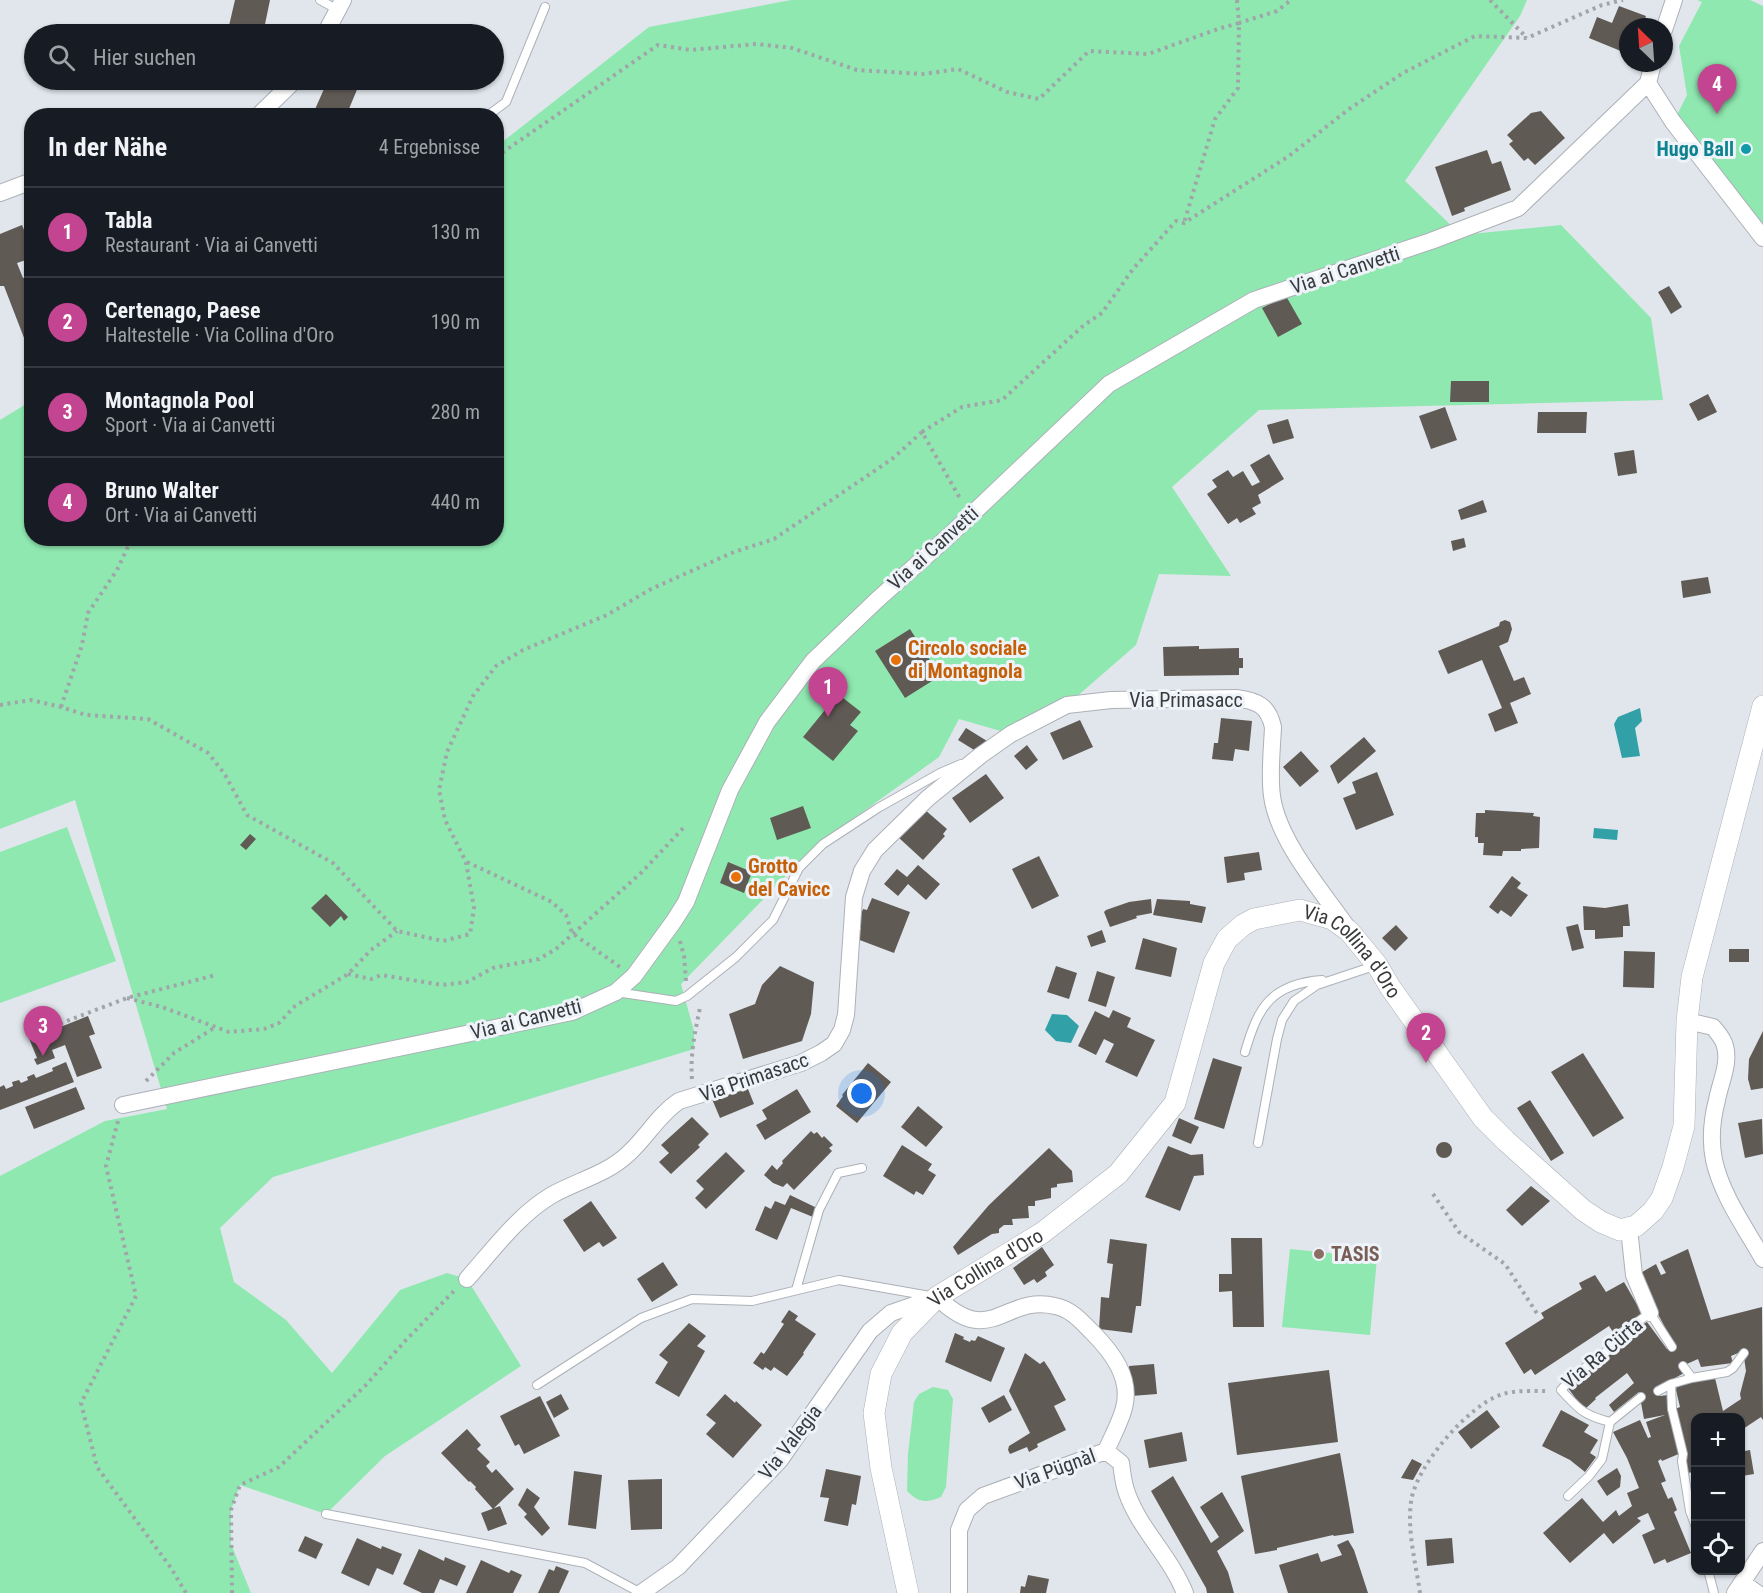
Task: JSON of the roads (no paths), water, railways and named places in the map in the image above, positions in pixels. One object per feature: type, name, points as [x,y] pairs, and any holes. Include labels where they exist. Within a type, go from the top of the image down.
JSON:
[{"type":"street","points":[[1668,18],[1674,0]]},
{"type":"street","points":[[330,24],[340,5]]},
{"type":"street","points":[[1651,72],[1648,83],[1672,122],[1763,238]]},
{"type":"street","name":"Via ai Canvetti","points":[[123,1105],[572,1012],[616,992],[634,976],[686,902],[730,790],[767,722],[813,661],[1109,384],[1254,300],[1431,242],[1518,208],[1648,83]]},
{"type":"street","points":[[266,108],[285,90]]},
{"type":"street","points":[[0,193],[24,184]]},
{"type":"street","name":"Via Primasacc","points":[[467,1279],[534,1207],[552,1195],[611,1167],[629,1154],[667,1109],[679,1101],[801,1063],[834,1044],[842,1030],[846,1015],[854,897],[862,871],[875,850],[928,798],[981,755],[1011,734],[1067,705],[1111,700],[1236,698],[1251,700],[1264,707],[1271,717],[1273,727],[1272,797],[1280,823],[1290,846],[1349,931]]},
{"type":"street","points":[[1650,1313],[1634,1275],[1629,1229],[1643,1221],[1662,1198],[1684,1126],[1687,1021],[1692,976],[1755,763],[1763,706]]},
{"type":"street","name":"Via Collina d'Oro","points":[[908,1593],[881,1468],[874,1413],[882,1374],[902,1333],[937,1297],[1042,1233],[1118,1174],[1175,1103],[1214,963],[1227,939],[1254,919],[1300,910],[1332,919],[1349,931],[1377,965],[1395,994],[1484,1118],[1506,1141],[1583,1210],[1613,1228],[1629,1229]]},
{"type":"street","points":[[1687,1021],[1713,1027],[1725,1043],[1726,1063],[1713,1120],[1714,1158],[1720,1181],[1730,1202],[1763,1259]]},
{"type":"street","name":"Via Pügnàl","points":[[937,1297],[949,1310],[965,1319],[984,1321],[1034,1304],[1056,1306],[1075,1315],[1107,1347],[1125,1377],[1125,1407],[1106,1451],[983,1496],[967,1510],[959,1530],[959,1593]]},
{"type":"street","name":"Via Valegia","points":[[641,1593],[678,1567],[780,1460],[870,1331],[891,1313],[937,1297]]},
{"type":"street","points":[[1106,1451],[1121,1463],[1125,1487],[1138,1516],[1175,1572],[1185,1593]]},
{"type":"street","points":[[1757,1593],[1739,1588],[1763,1551]]},
{"type":"lane","points":[[320,0],[340,5]]},
{"type":"lane","points":[[498,108],[506,102],[545,7]]},
{"type":"lane","name":"Via Primasacc","points":[[616,992],[676,1001],[687,996],[736,957],[773,920],[799,868],[823,844],[878,808],[940,773],[981,755]]},
{"type":"lane","points":[[1258,1143],[1282,1020],[1294,1001],[1317,985],[1377,965]]},
{"type":"lane","points":[[1245,1052],[1253,1024],[1265,1004],[1283,989],[1305,981],[1334,979]]},
{"type":"lane","points":[[796,1290],[819,1210],[838,1173],[861,1168]]},
{"type":"lane","points":[[537,1385],[641,1318],[692,1299],[752,1300],[839,1280],[937,1297]]},
{"type":"lane","points":[[1650,1313],[1672,1347]]},
{"type":"lane","name":"Via Ra Cürta","points":[[1610,1422],[1582,1413],[1561,1390],[1620,1341],[1623,1333],[1650,1313]]},
{"type":"lane","points":[[1658,1391],[1671,1384],[1692,1378],[1727,1372],[1733,1368],[1744,1353]]},
{"type":"lane","points":[[1683,1366],[1692,1378]]},
{"type":"lane","points":[[1671,1384],[1672,1409],[1683,1454],[1682,1461],[1693,1521]]},
{"type":"lane","points":[[1568,1496],[1589,1476],[1602,1459],[1610,1422],[1641,1397]]},
{"type":"lane","points":[[326,1514],[585,1563],[641,1593]]},
{"type":"lane","points":[[1709,1575],[1714,1593]]},
{"type":"water","points":[[1640,708],[1642,721],[1635,728],[1640,756],[1622,758],[1614,724],[1618,717]]},
{"type":"water","points":[[1594,828],[1618,830],[1617,840],[1593,838]]},
{"type":"water","points":[[1052,1014],[1067,1015],[1079,1026],[1071,1043],[1056,1041],[1045,1030]]},
{"type":"place","name":"Bruno Walter","points":[[1717,114]]},
{"type":"place","name":"Hugo Ball","points":[[1746,149]]},
{"type":"place","name":"Circolo sociale di Montagnola","points":[[896,660]]},
{"type":"place","name":"Tabla","points":[[828,717]]},
{"type":"place","name":"Grotto del Cavicc","points":[[736,877]]},
{"type":"place","name":"Montagnola Pool","points":[[43,1056]]},
{"type":"place","name":"Certenago, Paese","points":[[1426,1063]]},
{"type":"place","name":"TASIS","points":[[1319,1254]]}]
